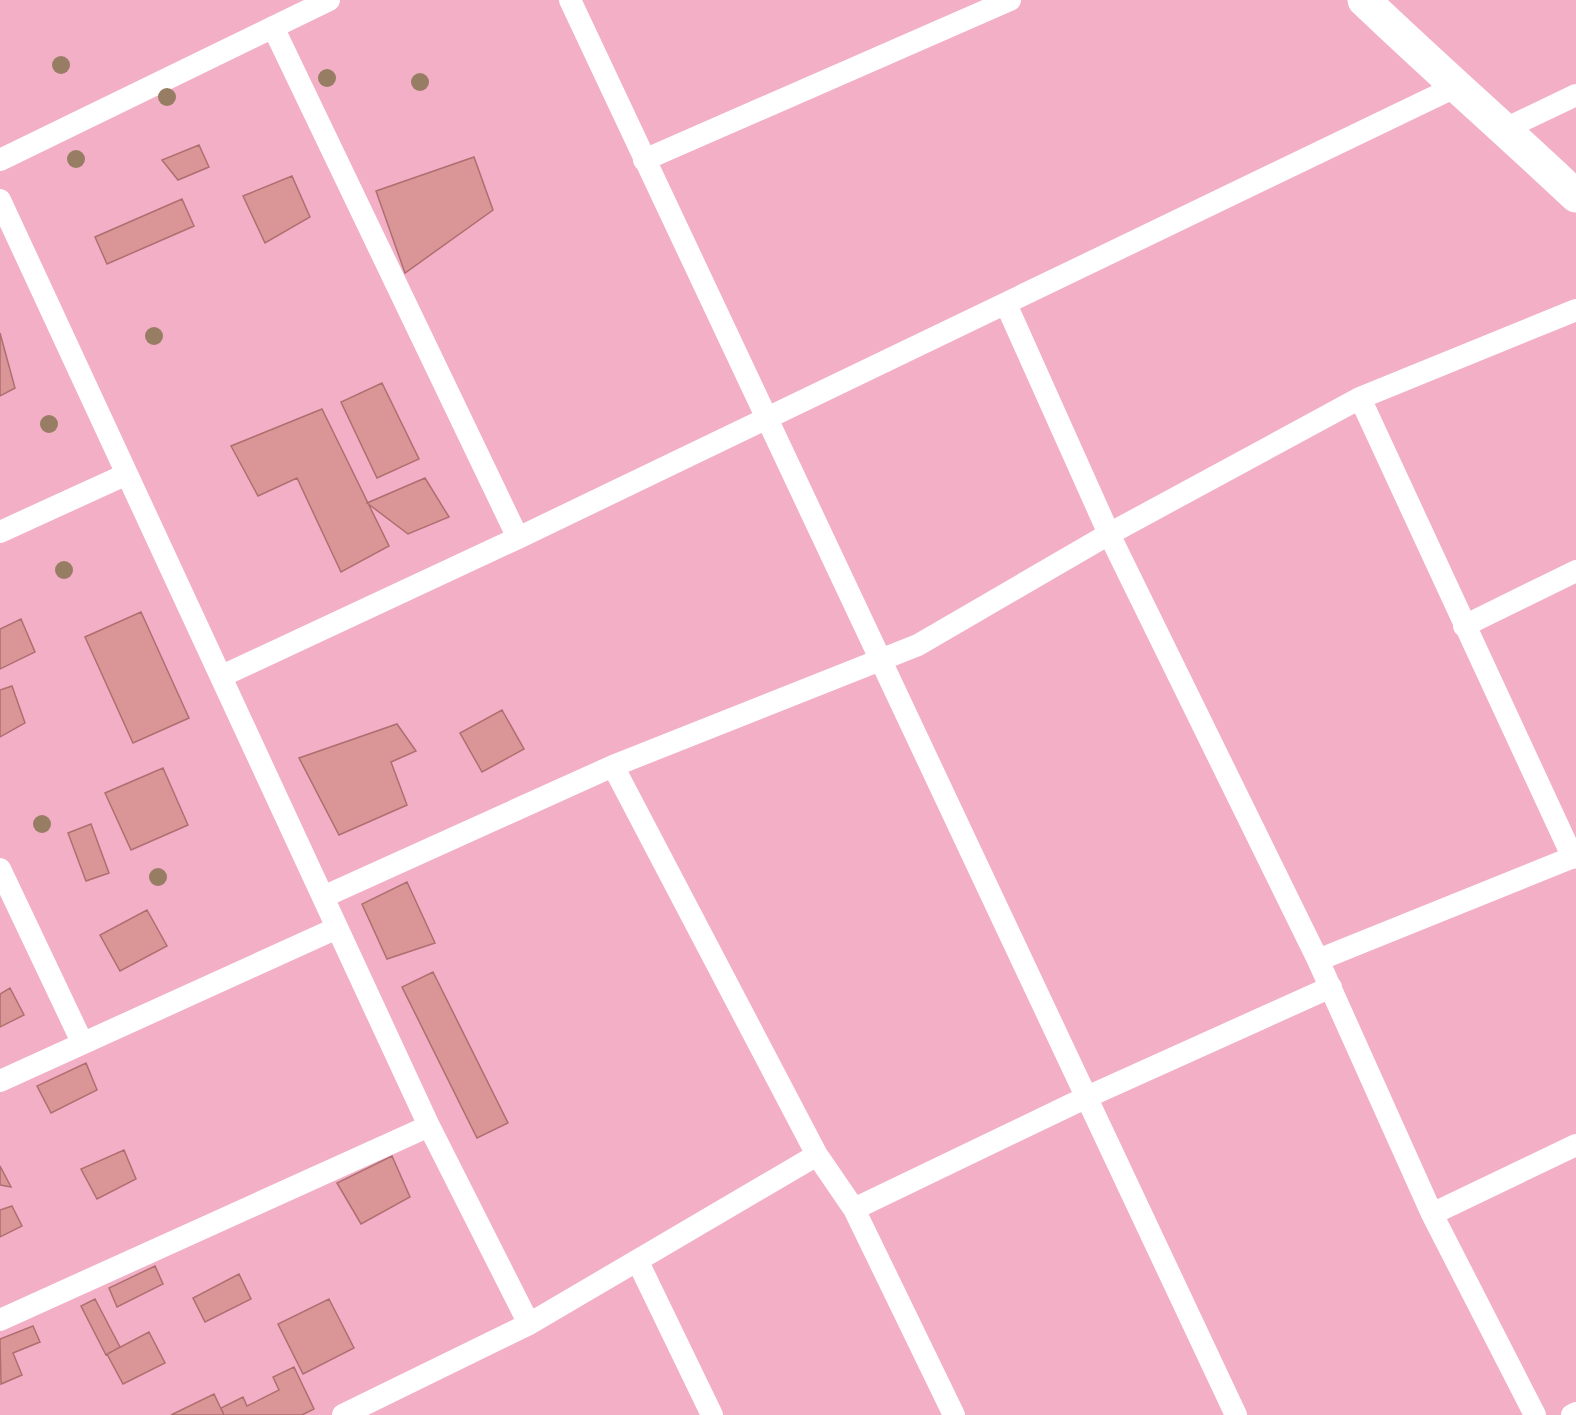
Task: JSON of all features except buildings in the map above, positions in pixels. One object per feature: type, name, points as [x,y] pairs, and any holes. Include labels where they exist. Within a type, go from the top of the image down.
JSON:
[{"type":"main road","points":[[1364,0],[1455,87],[1505,129],[1576,196]]},
{"type":"street","points":[[0,160],[329,0]]},
{"type":"street","points":[[570,0],[1236,1415]]},
{"type":"street","points":[[644,160],[1010,0]]},
{"type":"street","points":[[273,27],[518,538]]},
{"type":"street","points":[[222,676],[518,538],[1455,87]]},
{"type":"street","points":[[1505,129],[1576,95]]},
{"type":"street","points":[[0,200],[429,1126],[529,1324]]},
{"type":"street","points":[[1006,304],[1109,534],[1331,987],[1432,1215],[1535,1415]]},
{"type":"street","points":[[323,897],[612,766],[880,662],[918,645],[1109,534],[1360,398],[1576,310]]},
{"type":"street","points":[[1318,960],[1575,857],[1464,626],[1360,398]]},
{"type":"street","points":[[0,532],[127,474]]},
{"type":"street","points":[[1464,626],[1576,571]]},
{"type":"street","points":[[612,766],[817,1155],[854,1209],[954,1415]]},
{"type":"street","points":[[0,869],[82,1042]]},
{"type":"street","points":[[0,1081],[338,928]]},
{"type":"street","points":[[854,1209],[1087,1097],[1331,987]]},
{"type":"street","points":[[0,1320],[429,1126]]},
{"type":"street","points":[[1432,1215],[1576,1145]]},
{"type":"street","points":[[343,1415],[529,1324],[817,1155]]},
{"type":"street","points":[[638,1262],[712,1415]]}]
